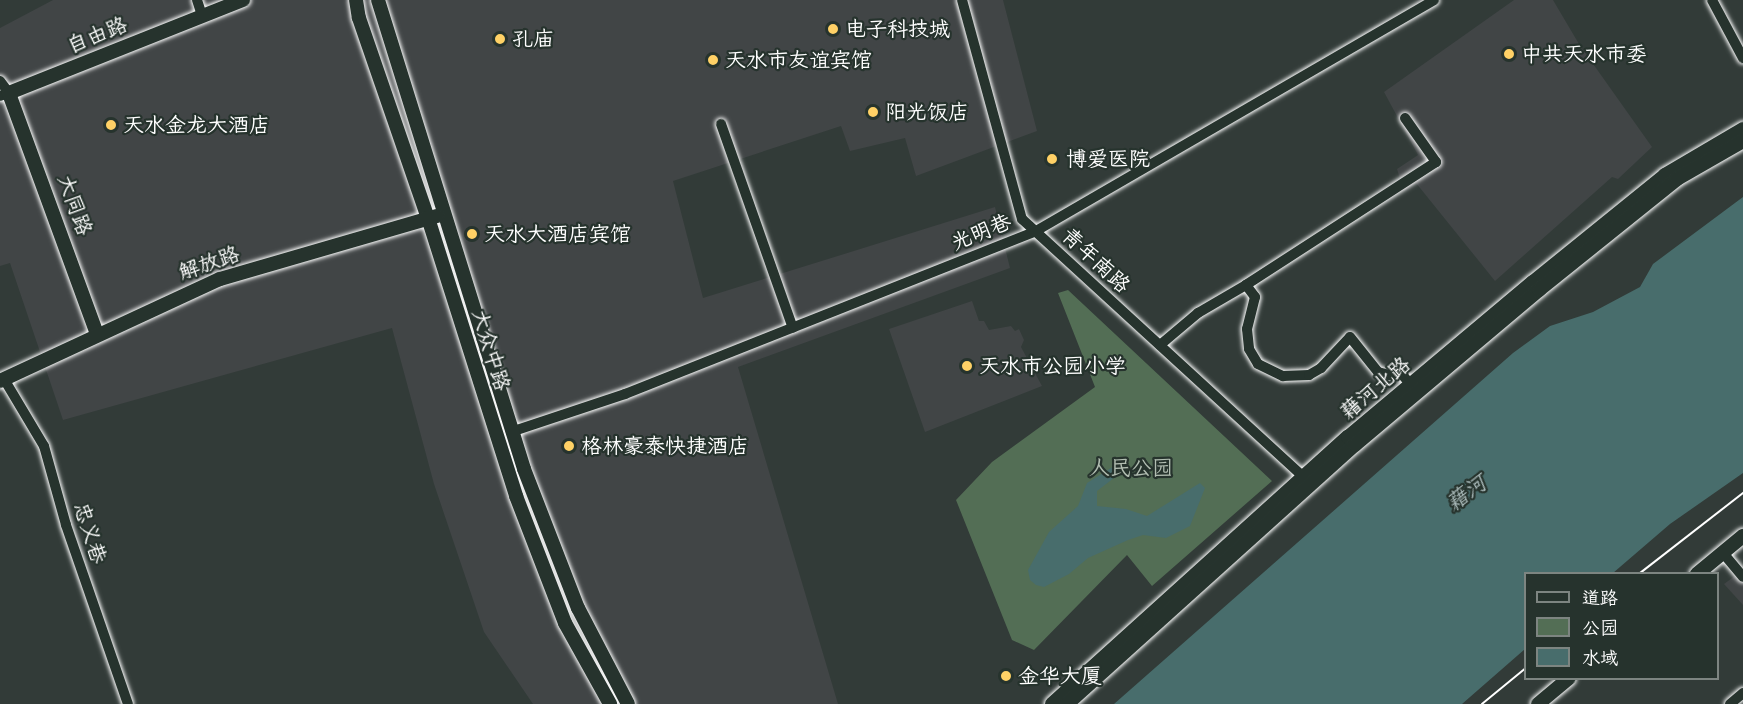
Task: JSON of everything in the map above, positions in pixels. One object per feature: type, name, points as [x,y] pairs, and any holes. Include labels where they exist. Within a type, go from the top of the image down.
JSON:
[{"type":"main road","name":"自由路","points":[[5,94],[243,0]]},
{"type":"main road","name":"大众中路","points":[[356,0],[359,18],[428,218],[516,496],[565,623],[610,704]]},
{"type":"main road","name":"大众中路","points":[[378,0],[511,432],[578,608],[628,704]]},
{"type":"main road","name":"大同路","points":[[5,94],[97,334]]},
{"type":"main road","name":"藉河北路","points":[[1067,704],[1411,385],[1665,175],[1743,129]]},
{"type":"main road","name":"藉河北路","points":[[1052,704],[1308,481],[1531,297],[1677,179],[1743,141]]},
{"type":"main road","name":"解放路","points":[[2,380],[97,334],[220,279],[444,214]]},
{"type":"main road","points":[[1698,572],[1743,536]]},
{"type":"main road","points":[[1538,704],[1567,680]]},
{"type":"street","points":[[197,0],[202,15]]},
{"type":"street","name":"青年南路","points":[[962,0],[1022,219],[1308,481]]},
{"type":"street","points":[[1712,0],[1743,58]]},
{"type":"street","name":"光明巷","points":[[511,432],[625,394],[1036,231],[1429,1]]},
{"type":"street","points":[[0,81],[5,94]]},
{"type":"street","points":[[1160,345],[1198,313],[1246,285],[1436,162],[1405,118]]},
{"type":"street","points":[[722,124],[793,328]]},
{"type":"street","points":[[1246,285],[1255,297],[1247,329],[1250,349],[1258,364],[1283,376],[1309,375],[1321,368],[1350,337],[1378,372],[1389,375],[1400,372],[1411,385]]},
{"type":"street","name":"忠义巷","points":[[2,380],[44,446],[66,525],[128,704]]},
{"type":"street","points":[[1723,553],[1743,577]]},
{"type":"street","points":[[1730,704],[1743,693]]},
{"type":"shaded area","points":[[53,0],[1003,0],[1037,131],[916,176],[905,138],[850,151],[841,126],[673,181],[703,298],[995,207],[1010,268],[738,367],[838,704],[533,704],[484,632],[434,484],[392,328],[63,420],[10,263],[0,266],[0,28]]},
{"type":"shaded area","points":[[1514,0],[1553,0],[1579,44],[1652,147],[1618,179],[1612,177],[1495,281],[1416,183],[1404,191],[1397,169],[1418,155],[1384,92]]},
{"type":"shaded area","name":"天水市公园小学","points":[[972,301],[979,321],[984,321],[989,330],[1011,326],[1015,331],[1019,329],[1024,340],[1021,347],[1042,386],[925,432],[889,329]]},
{"type":"shaded area","points":[[1743,570],[1743,605],[1724,584]]},
{"type":"green space","name":"人民公园","points":[[1068,290],[1272,481],[1152,586],[1127,555],[1034,650],[1012,640],[956,500],[992,462],[1095,387],[1058,293]]},
{"type":"water","name":"藉河","points":[[1743,197],[1743,473],[1670,524],[1614,572],[1524,572],[1524,650],[1462,704],[1114,704],[1513,353],[1550,326],[1593,312],[1640,287],[1653,264]]},
{"type":"water","points":[[1119,463],[1126,464],[1123,471],[1097,491],[1097,506],[1126,509],[1147,516],[1200,483],[1205,488],[1190,526],[1166,538],[1143,535],[1128,540],[1088,558],[1069,574],[1044,587],[1036,585],[1030,580],[1028,570],[1049,532],[1078,506],[1087,483]]},
{"type":"tram line","points":[[1642,572],[1743,493]]},
{"type":"tram line","points":[[1482,704],[1524,670]]},
{"type":"place","name":"电子科技城","points":[[833,29]]},
{"type":"place","name":"孔庙","points":[[500,39]]},
{"type":"place","name":"中共天水市委","points":[[1509,54]]},
{"type":"place","name":"天水市友谊宾馆","points":[[713,60]]},
{"type":"place","name":"阳光饭店","points":[[873,112]]},
{"type":"place","name":"天水金龙大酒店","points":[[111,125]]},
{"type":"place","name":"博爱医院","points":[[1052,159]]},
{"type":"place","name":"天水大酒店宾馆","points":[[472,234]]},
{"type":"place","name":"天水市公园小学","points":[[967,366]]},
{"type":"place","name":"格林豪泰快捷酒店","points":[[569,446]]},
{"type":"place","name":"金华大厦","points":[[1006,676]]}]
